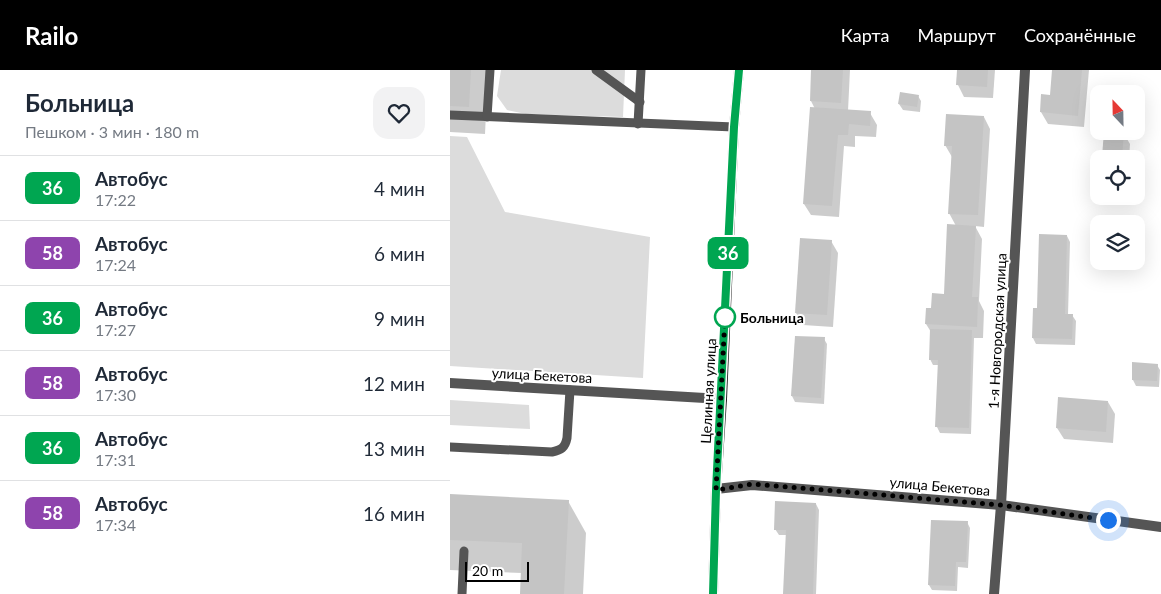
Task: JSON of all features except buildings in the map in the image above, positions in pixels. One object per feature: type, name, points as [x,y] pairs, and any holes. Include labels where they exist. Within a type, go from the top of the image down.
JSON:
[{"type":"main road","name":"Целинная улица","points":[[713,594],[716,490],[734,127],[739,70]]},
{"type":"street","name":"1-я Новгородская улица","points":[[994,594],[1001,505],[1025,70]]},
{"type":"street","name":"улица Бекетова","points":[[450,383],[722,399]]},
{"type":"street","name":"улица Бекетова","points":[[716,490],[752,484],[1001,505],[1161,527]]},
{"type":"lane","points":[[487,117],[490,70]]},
{"type":"lane","points":[[596,70],[640,102]]},
{"type":"lane","points":[[638,124],[641,70]]},
{"type":"lane","points":[[450,115],[734,127]]},
{"type":"lane","points":[[450,447],[552,452],[560,450],[566,446],[570,390]]},
{"type":"lane","points":[[462,594],[464,551]]},
{"type":"shaded area","points":[[501,70],[625,70],[623,117],[526,114],[507,110],[497,96]]},
{"type":"shaded area","points":[[450,136],[467,137],[505,212],[650,237],[643,378],[450,366]]},
{"type":"shaded area","points":[[450,400],[529,405],[530,429],[450,425]]},
{"type":"bus line","name":"36","points":[[713,594],[716,482],[722,399],[734,127],[739,70]]},
{"type":"place","name":"Больница","points":[[725,317]]},
{"type":"route","points":[[725,317],[716,490],[752,484],[1001,505],[1108,520]]}]
